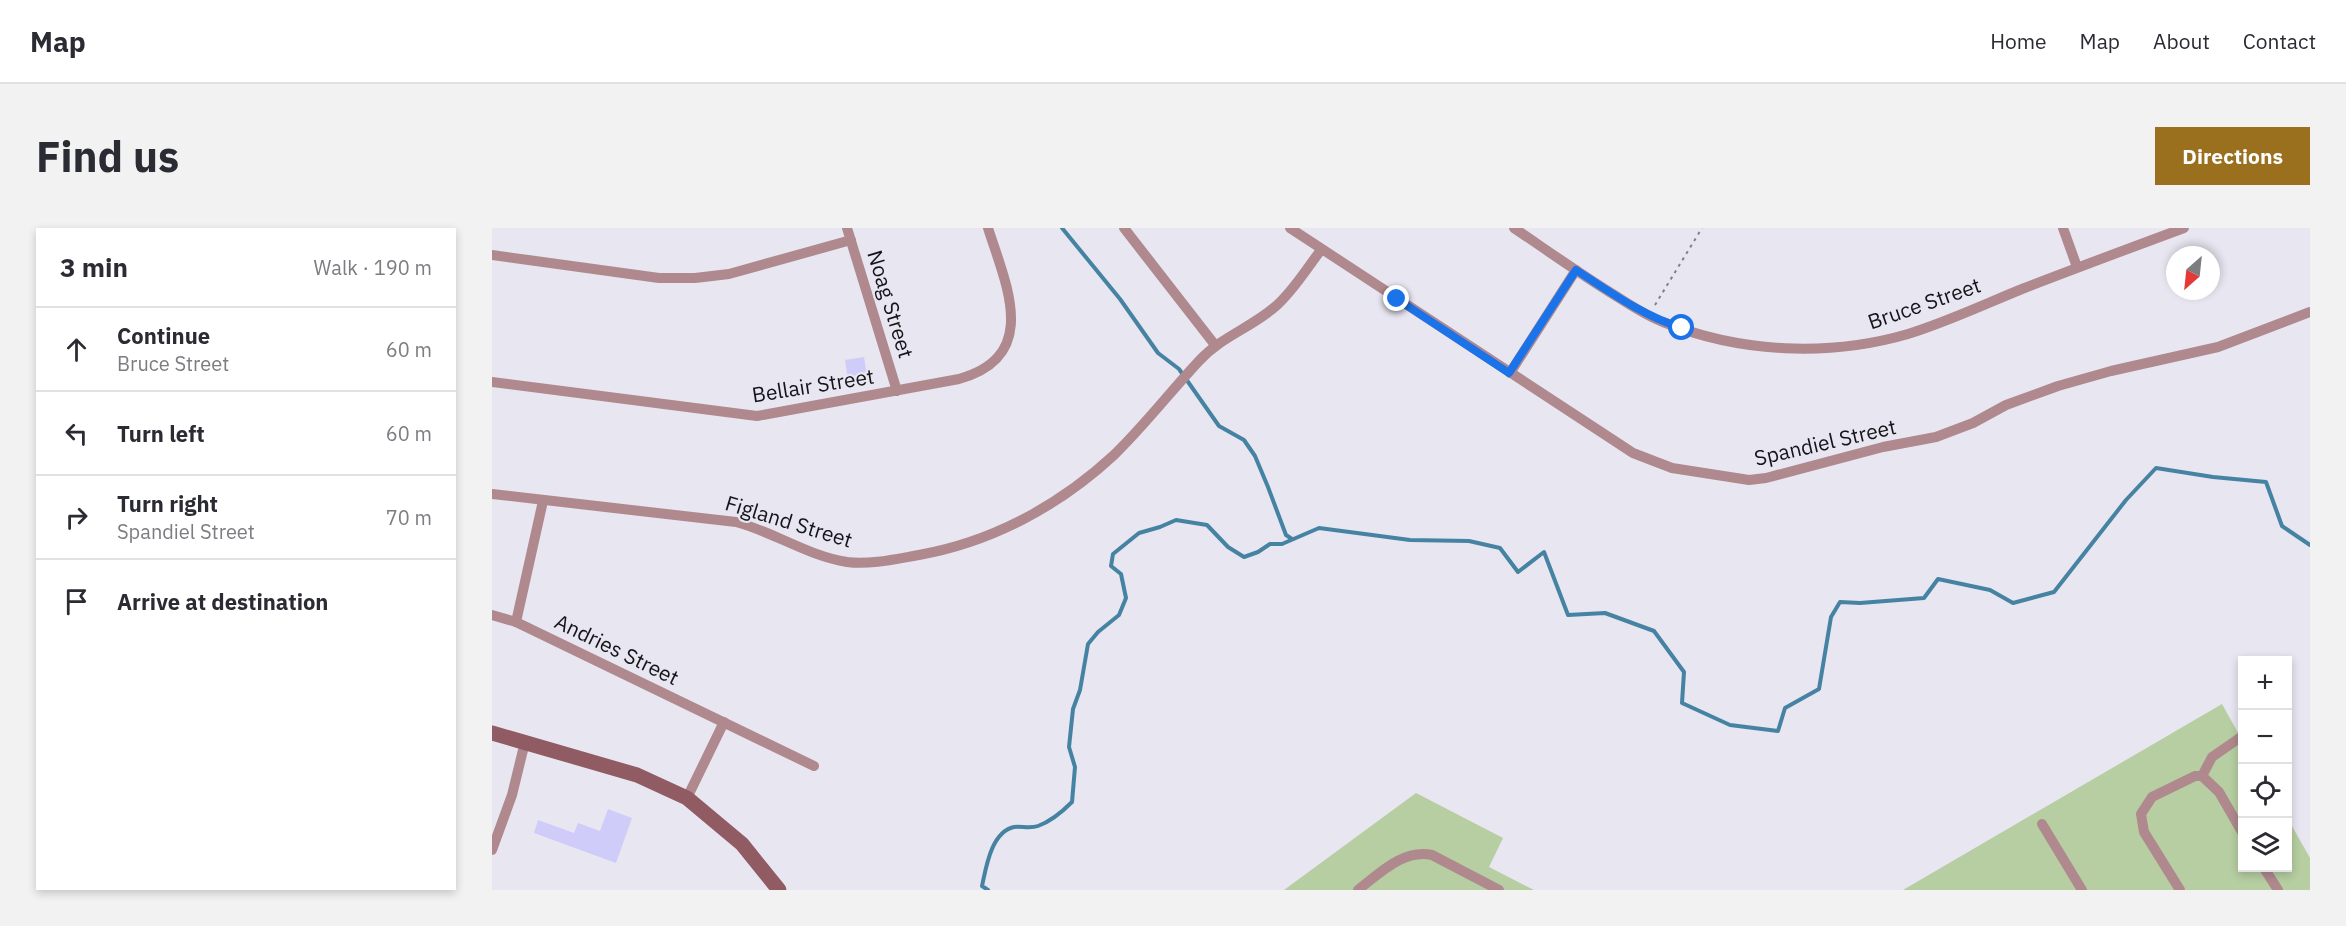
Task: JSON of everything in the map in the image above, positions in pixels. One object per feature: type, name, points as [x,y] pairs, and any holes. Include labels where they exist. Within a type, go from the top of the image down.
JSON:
[{"type":"street","name":"Noag Street","points":[[847,228],[897,391]]},
{"type":"street","name":"Bellair Street","points":[[492,381],[757,416],[897,391],[979,373],[992,365],[1005,346],[1012,323],[1011,307],[988,228]]},
{"type":"street","points":[[1124,228],[1215,345]]},
{"type":"street","name":"Spandiel Street","points":[[1290,228],[1616,442],[1653,462],[1672,468],[1749,480],[1936,437],[1973,423],[2006,405],[2058,386],[2111,371],[2218,347],[2310,312]]},
{"type":"street","name":"Bruce Street","points":[[1514,228],[1649,315],[1701,335],[1774,348],[1825,348],[1865,344],[1910,333],[2077,267],[2184,228]]},
{"type":"street","points":[[2063,228],[2077,267]]},
{"type":"street","points":[[492,255],[659,278],[695,278],[729,274],[851,240]]},
{"type":"street","name":"Figland Street","points":[[492,495],[736,522],[753,526],[819,554],[850,562],[884,561],[968,544],[1012,527],[1094,472],[1114,455],[1215,345],[1277,305],[1322,250]]},
{"type":"street","points":[[1509,373],[1576,270]]},
{"type":"street","points":[[516,622],[543,501]]},
{"type":"street","name":"Andries Street","points":[[492,615],[516,622],[814,766]]},
{"type":"street","points":[[687,798],[724,722]]},
{"type":"street","points":[[492,733],[637,775],[687,798],[742,844],[779,890]]},
{"type":"street","points":[[2202,776],[2212,757],[2238,739]]},
{"type":"street","points":[[492,850],[512,795],[525,741]]},
{"type":"street","points":[[2180,890],[2144,832],[2140,814],[2152,797],[2195,776],[2202,776],[2218,792],[2238,825]]},
{"type":"street","points":[[2042,824],[2082,890]]},
{"type":"street","points":[[1358,890],[1402,858],[1421,853],[1432,855],[1494,889]]},
{"type":"street","points":[[2267,872],[2278,890]]},
{"type":"path","points":[[1649,315],[1702,228]]},
{"type":"green space","points":[[2222,704],[2238,733],[2238,872],[2292,872],[2292,826],[2310,858],[2310,890],[1903,890]]},
{"type":"green space","points":[[1416,793],[1503,838],[1489,867],[1534,890],[1284,890]]},
{"type":"building","points":[[864,357],[867,377],[848,380],[845,360]]},
{"type":"building","points":[[608,809],[632,818],[616,863],[534,833],[538,820],[574,833],[578,823],[600,831]]},
{"type":"waterway","points":[[1062,228],[1120,299],[1158,353],[1179,369],[1219,426],[1244,440],[1255,456],[1286,535],[1292,539]]},
{"type":"waterway","points":[[988,890],[982,886],[985,870],[1000,836],[1006,830],[1014,827],[1032,827],[1043,824],[1072,802],[1075,767],[1069,747],[1073,709],[1080,690],[1088,644],[1098,632],[1119,615],[1126,598],[1121,574],[1111,566],[1113,554],[1139,533],[1176,520],[1207,525],[1228,547],[1244,557],[1270,544],[1282,544],[1319,528],[1410,540],[1469,541],[1500,548],[1518,572],[1544,552],[1568,615],[1605,613],[1654,631],[1684,672],[1682,703],[1730,725],[1778,731],[1785,708],[1819,689],[1831,617],[1840,602],[1860,603],[1924,598],[1938,579],[1990,590],[2013,603],[2054,592],[2126,500],[2156,468],[2266,482],[2282,526],[2310,545]]},
{"type":"route","points":[[1397,299],[1509,373],[1576,270],[1637,309],[1662,322],[1682,328]]}]
